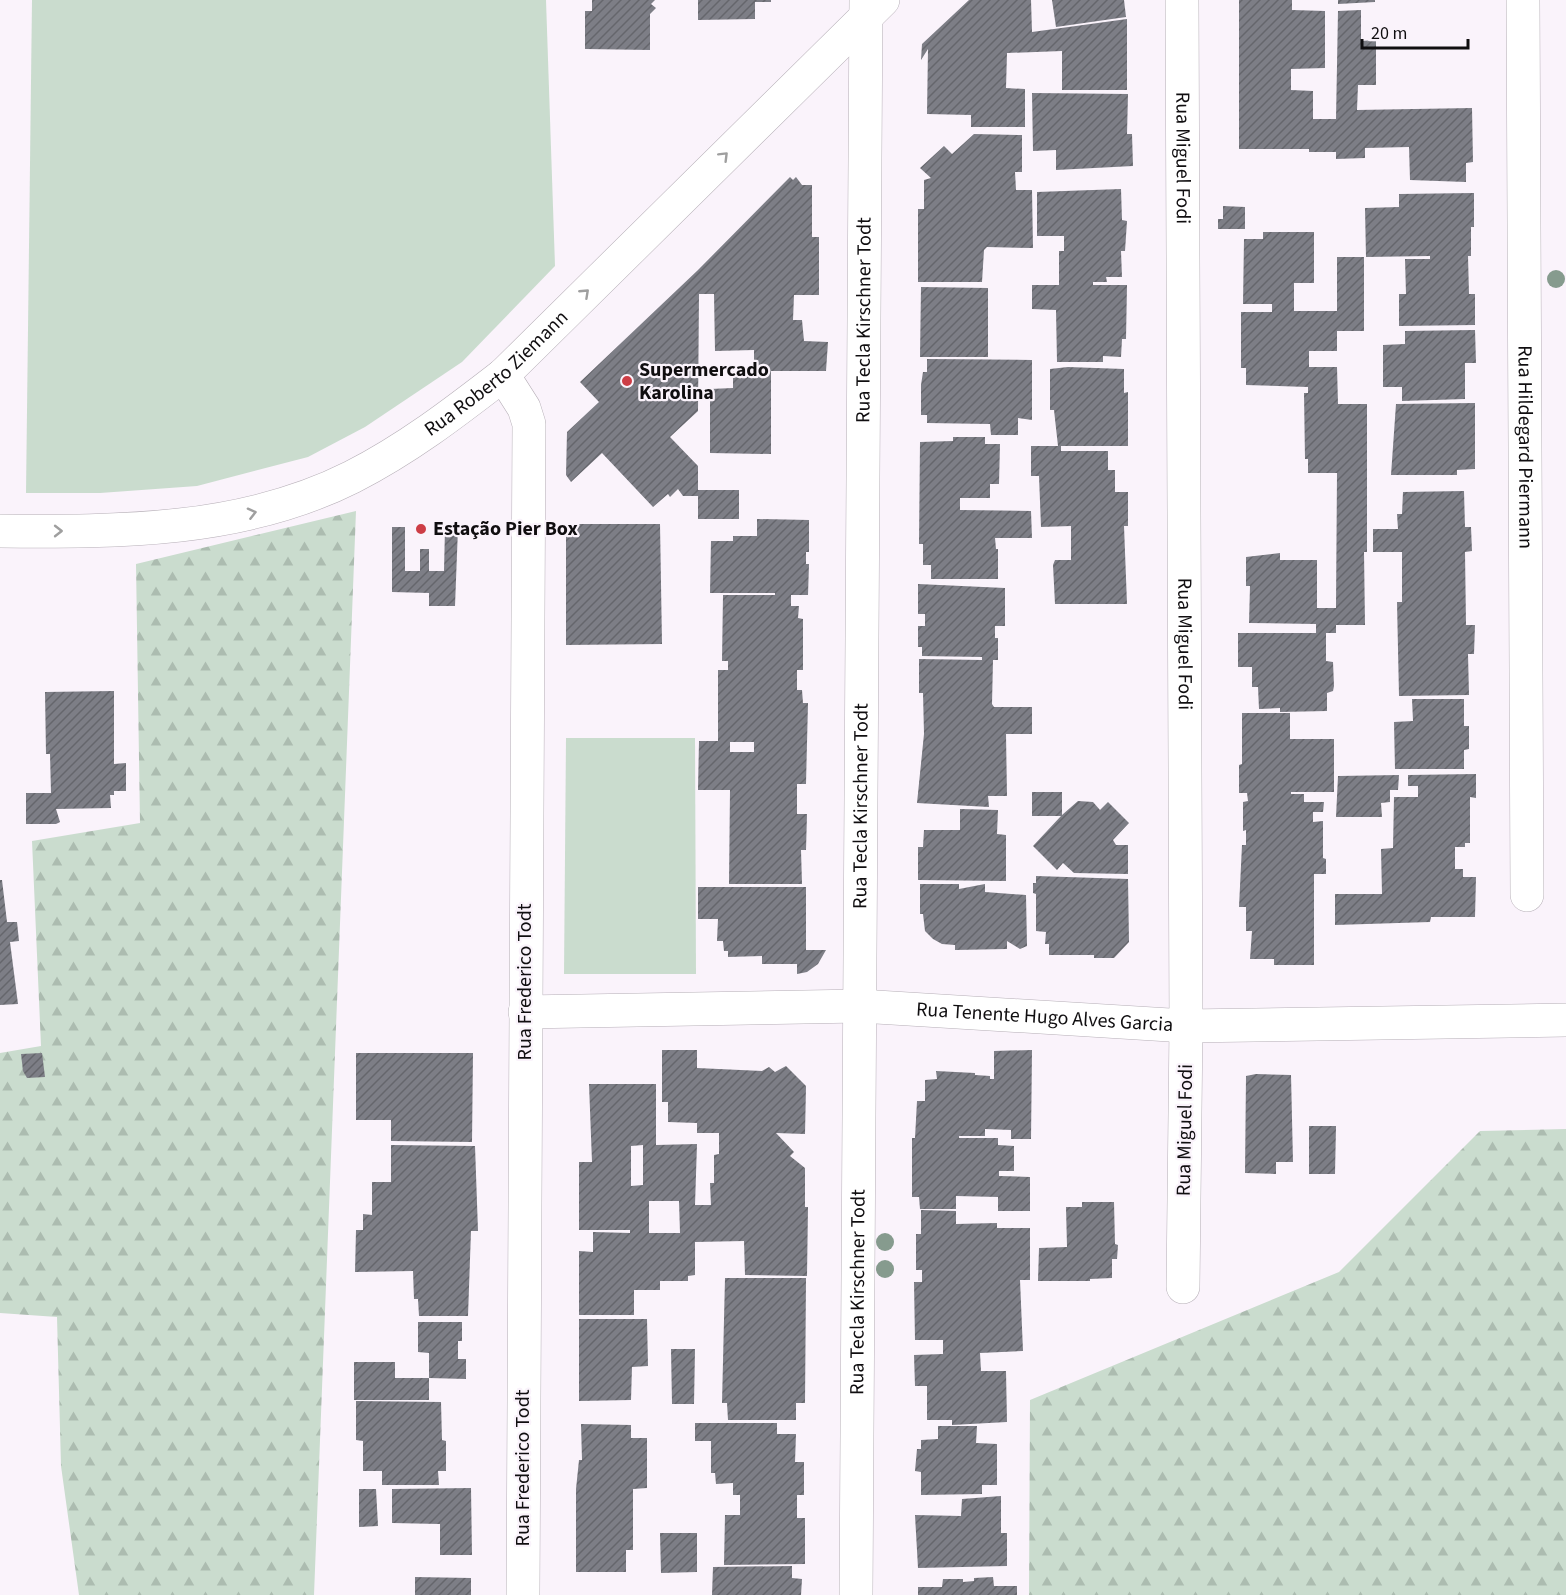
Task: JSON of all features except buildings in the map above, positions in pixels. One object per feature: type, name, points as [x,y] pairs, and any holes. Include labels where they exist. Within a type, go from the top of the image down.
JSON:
[{"type":"street","name":"Rua Miguel Fodi","points":[[1182,0],[1186,1026],[1184,1287]]},
{"type":"street","name":"Rua Hildegard Piermann","points":[[1523,0],[1527,895]]},
{"type":"street","name":"Rua Roberto Ziemann","points":[[0,531],[152,528],[231,519],[308,496],[380,462],[436,427],[503,375],[872,6]]},
{"type":"street","name":"Rua Tecla Kirschner Todt","points":[[856,1595],[860,1006],[872,6]]},
{"type":"street","name":"Rua Frederico Todt","points":[[503,375],[524,408],[529,424],[523,1595]]},
{"type":"street","name":"Rua Tenente Hugo Alves Garcia","points":[[525,1012],[860,1006],[1186,1026],[1566,1020]]},
{"type":"green space","points":[[32,0],[546,0],[555,266],[462,362],[365,427],[308,457],[197,486],[100,493],[26,493]]},
{"type":"green space","points":[[356,511],[314,1595],[79,1595],[61,1466],[57,1317],[0,1313],[0,1053],[41,1046],[32,841],[140,823],[136,564]]},
{"type":"green space","points":[[566,738],[695,738],[696,974],[564,974]]},
{"type":"green space","points":[[1566,1129],[1566,1595],[1029,1595],[1030,1400],[1339,1272],[1480,1131]]},
{"type":"place","name":"Supermercado Karolina","points":[[627,381]]},
{"type":"place","name":"Estação Pier Box","points":[[421,529]]}]
